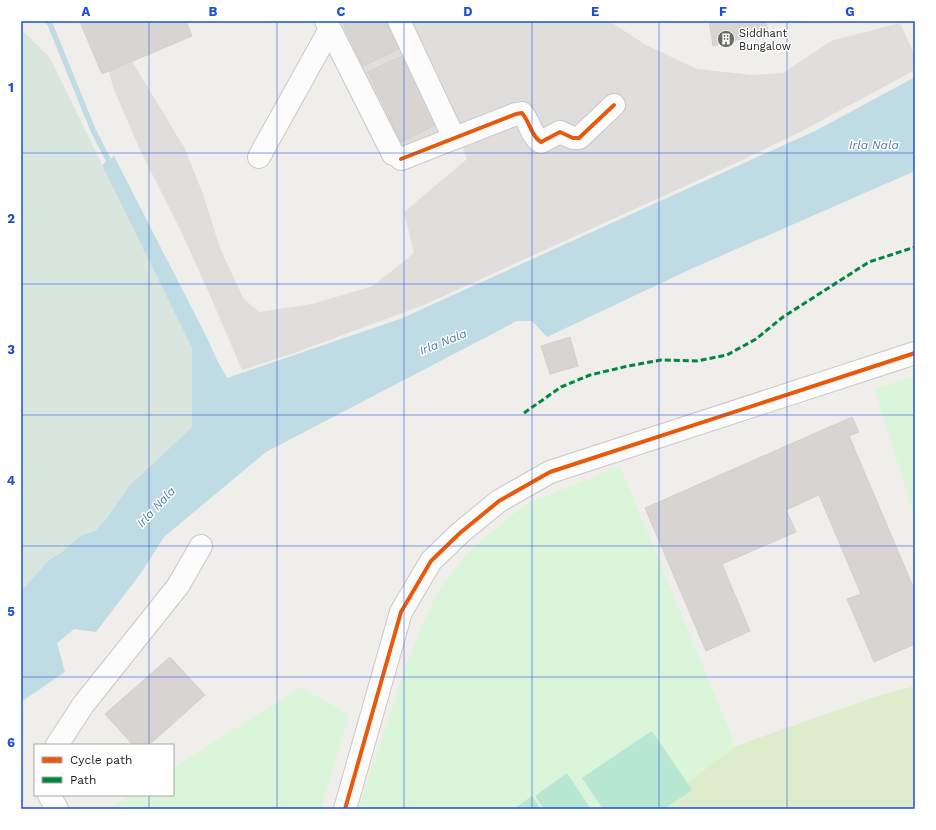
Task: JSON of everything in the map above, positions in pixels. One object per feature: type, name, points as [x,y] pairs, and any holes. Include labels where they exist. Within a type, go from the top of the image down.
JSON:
[{"type":"street","points":[[399,21],[454,138]]},
{"type":"street","points":[[328,25],[397,157],[522,113],[537,139],[541,142],[560,132],[573,138],[579,138],[614,105]]},
{"type":"street","points":[[259,157],[328,25]]},
{"type":"street","points":[[345,809],[401,612],[431,561],[499,500],[550,472],[915,352]]},
{"type":"street","points":[[58,744],[83,705],[178,586],[200,546]]},
{"type":"street","points":[[50,796],[57,809]]},
{"type":"shaded area","points":[[107,21],[185,149],[203,194],[220,248],[243,298],[259,312],[312,304],[373,286],[414,253],[404,212],[467,159],[454,125],[397,153],[335,21],[609,21],[646,45],[697,69],[753,75],[783,73],[831,41],[900,23],[915,56],[915,70],[804,130],[738,162],[424,305],[294,353],[242,370],[180,229],[141,152],[114,90],[103,52]]},
{"type":"shaded area","points":[[21,29],[50,58],[192,348],[192,427],[129,486],[107,518],[95,531],[80,536],[62,552],[49,560],[21,591]]},
{"type":"green space","points":[[915,376],[915,517],[874,389]]},
{"type":"green space","points":[[620,466],[736,746],[652,809],[358,809],[405,668],[421,628],[437,593],[468,552],[524,505]]},
{"type":"green space","points":[[915,686],[915,809],[652,809],[736,746],[880,695]]},
{"type":"green space","points":[[301,687],[349,715],[321,809],[109,809],[129,796],[174,796],[174,767]]},
{"type":"green space","points":[[652,731],[692,790],[664,809],[603,809],[582,778]]},
{"type":"green space","points":[[567,773],[591,809],[544,809],[535,796]]},
{"type":"green space","points":[[532,796],[541,809],[514,809]]},
{"type":"water","name":"Irla Nala","points":[[915,77],[915,171],[691,269],[547,337],[532,321],[517,321],[266,452],[164,537],[141,573],[96,632],[74,629],[57,643],[65,672],[21,702],[21,591],[49,560],[62,552],[80,536],[95,531],[107,518],[129,486],[192,427],[192,348],[102,165],[114,156],[227,378],[400,319],[817,130]]},
{"type":"building","points":[[186,21],[192,36],[102,74],[80,22]]},
{"type":"building","points":[[342,21],[395,21],[407,45],[363,66]]},
{"type":"building","name":"Siddhant Bungalow","points":[[709,21],[766,21],[768,32],[713,46]]},
{"type":"building","points":[[410,52],[442,122],[401,142],[368,72]]},
{"type":"building","points":[[570,337],[578,366],[550,374],[541,346]]},
{"type":"building","points":[[852,417],[859,432],[849,436],[915,591],[915,644],[874,662],[847,599],[861,594],[819,495],[786,510],[796,532],[722,564],[750,631],[706,651],[645,508]]},
{"type":"building","points":[[170,657],[205,695],[150,744],[132,744],[105,714]]},
{"type":"waterway","points":[[47,21],[50,24],[93,130],[112,167]]},
{"type":"marked path","points":[[524,413],[561,387],[590,375],[661,360],[697,361],[727,355],[756,339],[783,317],[869,262],[915,247]]},
{"type":"cycle path","points":[[401,159],[522,113],[533,133],[541,142],[560,132],[573,138],[579,138],[614,105]]},
{"type":"cycle path","points":[[345,809],[401,612],[431,561],[460,533],[499,501],[550,472],[915,353]]},
{"type":"place","name":"Siddhant Bungalow","points":[[726,39]]}]
